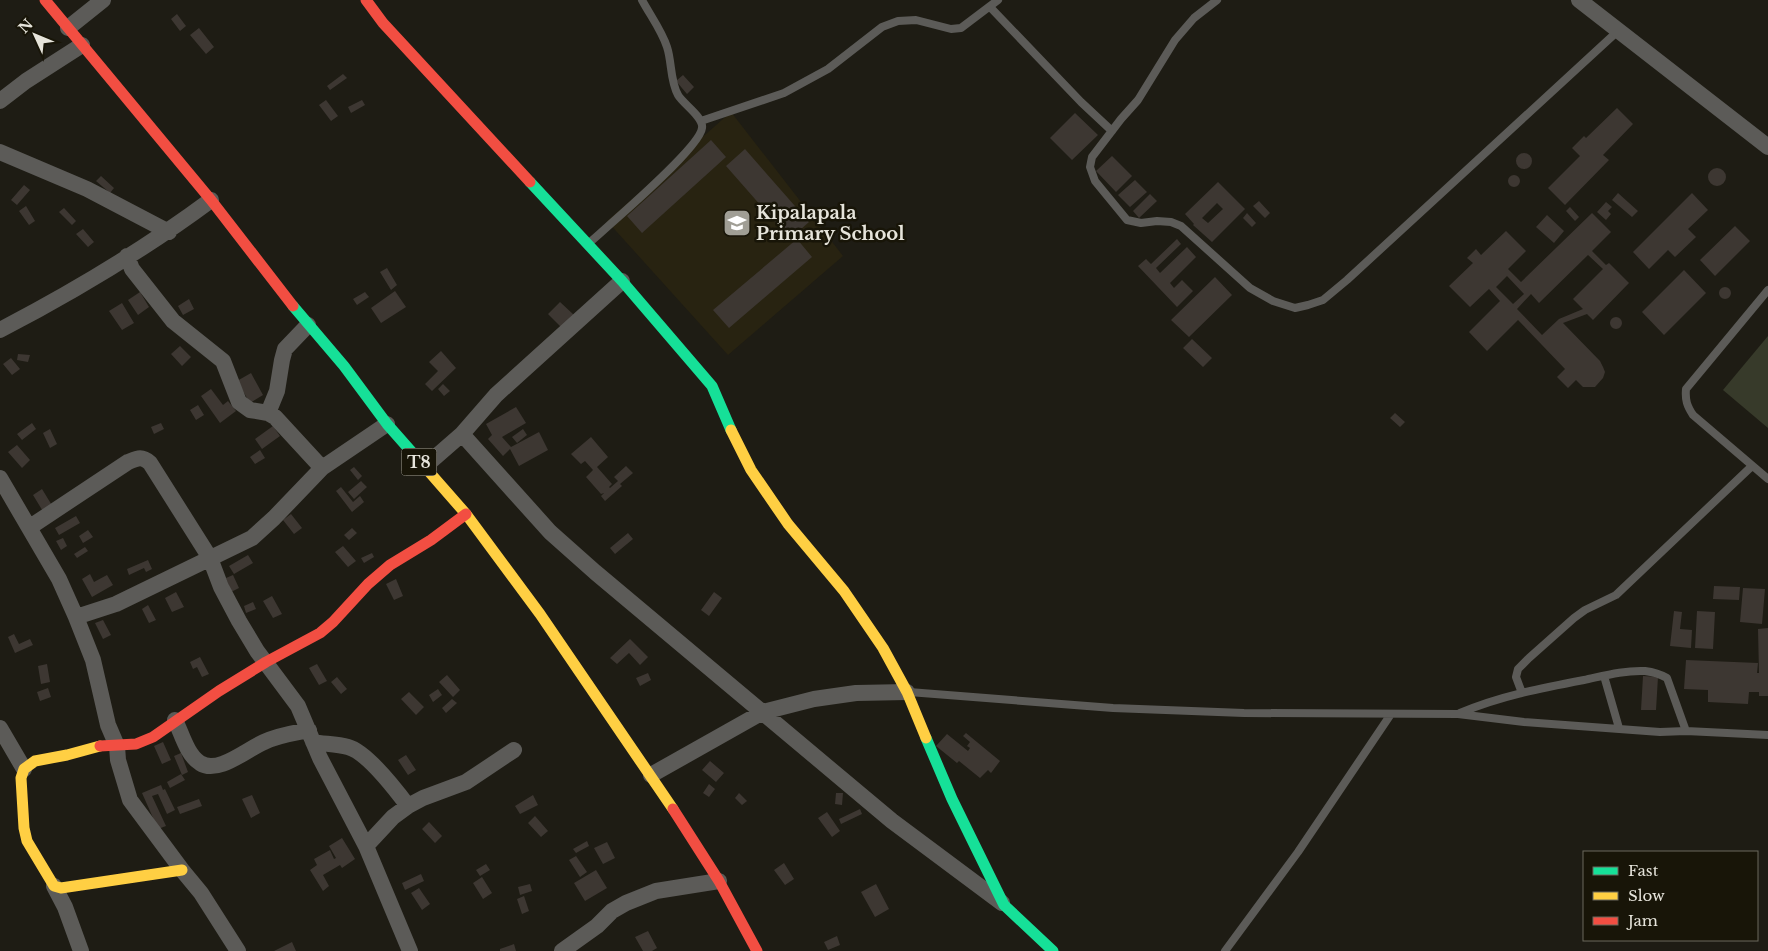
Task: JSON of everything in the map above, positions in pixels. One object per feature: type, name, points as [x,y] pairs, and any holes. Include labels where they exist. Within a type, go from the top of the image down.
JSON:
[{"type":"main road","name":"T8","points":[[45,0],[211,200],[308,325],[344,366],[386,424],[466,514],[540,614],[651,775],[719,881],[757,951]]},
{"type":"main road","points":[[366,0],[383,23],[622,281],[712,386],[732,433],[751,470],[788,524],[844,591],[882,648],[907,692],[952,799],[1004,905],[1053,951]]},
{"type":"main road","points":[[182,870],[61,888],[54,886],[30,848],[25,834],[21,785],[24,769],[28,764],[35,761],[67,755],[98,746],[136,744],[153,736],[266,662],[320,633],[333,622],[368,584],[390,565],[430,540],[466,514]]},
{"type":"street","points":[[68,28],[103,0]]},
{"type":"street","points":[[1579,0],[1768,147]]},
{"type":"street","points":[[0,101],[26,81],[82,44]]},
{"type":"street","points":[[0,152],[87,189],[169,232]]},
{"type":"street","points":[[0,330],[57,300],[169,232],[211,200]]},
{"type":"street","points":[[127,256],[132,270],[173,321],[223,361],[239,402],[250,410],[268,413],[275,417],[322,468]]},
{"type":"street","points":[[424,468],[462,434],[496,395],[622,281]]},
{"type":"street","points":[[268,413],[277,391],[285,348],[308,325]]},
{"type":"street","points":[[76,617],[116,604],[210,558],[239,546],[257,535],[322,468],[386,424]]},
{"type":"street","points":[[462,434],[550,532],[892,821],[1004,905]]},
{"type":"street","points":[[30,527],[128,462],[140,457],[145,458],[154,468],[210,558],[221,587],[239,621],[298,706],[366,846],[410,951]]},
{"type":"street","points":[[0,478],[59,579],[76,617],[93,660],[108,724],[116,746],[118,760],[130,800],[201,893],[238,951]]},
{"type":"street","points":[[651,775],[763,712],[814,700],[856,693],[907,692]]},
{"type":"street","points":[[176,720],[192,756],[206,766],[216,767],[264,742],[311,736],[348,747],[357,752],[378,770],[408,806]]},
{"type":"street","points":[[0,728],[24,769]]},
{"type":"street","points":[[366,846],[393,817],[408,806],[422,798],[466,782],[514,750]]},
{"type":"street","points":[[562,951],[597,926],[612,911],[626,903],[656,891],[719,881]]},
{"type":"street","points":[[54,886],[66,907],[81,951]]},
{"type":"lane","points":[[588,244],[662,177],[697,139],[702,130],[701,121],[678,95],[673,84],[667,46],[642,0]]},
{"type":"lane","points":[[701,121],[768,99],[801,84],[828,69],[882,27],[898,21],[916,20],[951,29],[961,28],[998,0]]},
{"type":"lane","points":[[1217,0],[1194,18],[1175,40],[1150,84],[1092,157],[1090,167],[1095,181],[1127,220],[1141,223],[1172,222],[1182,226],[1250,288],[1273,301],[1295,308],[1323,300],[1347,280],[1619,30]]},
{"type":"lane","points":[[990,7],[1041,61],[1112,131]]},
{"type":"lane","points":[[1768,290],[1686,389],[1687,407],[1693,415],[1768,479]]},
{"type":"lane","points":[[1522,693],[1516,677],[1518,669],[1574,618],[1585,610],[1616,595],[1752,466]]},
{"type":"lane","points":[[1458,714],[1482,704],[1522,693],[1625,672],[1645,671],[1659,674],[1666,678],[1686,731]]},
{"type":"lane","points":[[1604,676],[1619,728]]},
{"type":"lane","points":[[907,692],[1113,708],[1244,713],[1458,714],[1524,722],[1660,732],[1686,731],[1768,735]]},
{"type":"lane","points":[[1225,951],[1298,852],[1391,714]]},
{"type":"shaded area","points":[[731,112],[843,256],[728,355],[607,221]]},
{"type":"green space","points":[[1768,336],[1768,428],[1723,390]]},
{"type":"building","points":[[177,14],[186,26],[180,31],[171,19]]},
{"type":"building","points":[[199,28],[214,47],[206,54],[190,35]]},
{"type":"building","points":[[343,74],[347,78],[330,90],[327,86]]},
{"type":"building","points":[[683,75],[694,87],[687,94],[676,81]]},
{"type":"building","points":[[326,100],[338,116],[331,121],[319,105]]},
{"type":"building","points":[[362,100],[365,105],[351,113],[348,107]]},
{"type":"building","points":[[1617,108],[1633,124],[1603,155],[1609,160],[1565,205],[1548,188],[1580,156],[1572,148],[1584,136],[1586,138]]},
{"type":"building","points":[[1075,113],[1098,135],[1072,160],[1050,138]]},
{"type":"building","points":[[711,140],[726,157],[642,233],[627,216]]},
{"type":"building","points":[[745,149],[809,222],[790,239],[726,166]]},
{"type":"building","points":[[1524,153],[1532,161],[1524,169],[1516,161]]},
{"type":"building","points":[[1112,156],[1132,176],[1116,192],[1096,171]]},
{"type":"building","points":[[1713,168],[1721,168],[1726,173],[1724,184],[1713,186],[1708,181],[1708,173]]},
{"type":"building","points":[[1512,175],[1516,175],[1520,181],[1516,187],[1512,187],[1508,183],[1508,179]]},
{"type":"building","points":[[101,176],[114,188],[110,193],[96,181]]},
{"type":"building","points":[[1135,180],[1147,192],[1130,207],[1118,195]]},
{"type":"building","points":[[1218,182],[1245,209],[1212,242],[1193,225],[1185,214]],"holes":[[[1217,203],[1223,209],[1208,223],[1202,218]]]},
{"type":"building","points":[[24,185],[30,190],[17,205],[11,200]]},
{"type":"building","points":[[1618,193],[1638,211],[1632,217],[1612,200]]},
{"type":"building","points":[[1692,193],[1708,210],[1688,229],[1696,237],[1675,257],[1668,250],[1649,269],[1633,252]]},
{"type":"building","points":[[1150,194],[1157,201],[1139,218],[1133,211]]},
{"type":"building","points":[[1259,201],[1270,213],[1265,218],[1253,206]]},
{"type":"building","points":[[1606,202],[1612,207],[1608,211],[1611,214],[1606,220],[1597,212]]},
{"type":"building","points":[[26,206],[35,221],[29,225],[19,211]]},
{"type":"building","points":[[1570,207],[1579,217],[1575,221],[1566,211]]},
{"type":"building","points":[[64,208],[76,221],[72,225],[59,212]]},
{"type":"building","points":[[1247,213],[1256,223],[1252,227],[1243,218]]},
{"type":"building","points":[[1592,213],[1611,232],[1592,251],[1606,265],[1609,263],[1629,283],[1593,320],[1587,314],[1563,323],[1600,361],[1603,367],[1605,372],[1603,378],[1595,387],[1583,387],[1576,380],[1568,388],[1557,377],[1565,369],[1518,320],[1487,351],[1469,332],[1500,301],[1489,289],[1470,307],[1449,286],[1473,263],[1467,258],[1476,249],[1481,255],[1506,231],[1526,251],[1508,269],[1521,282]],"holes":[[[1588,255],[1603,269],[1573,299],[1583,309],[1559,319],[1542,335],[1517,309],[1531,294],[1539,303]],[[1507,276],[1524,294],[1513,304],[1496,287]]]},
{"type":"building","points":[[1547,215],[1564,231],[1554,243],[1536,227]]},
{"type":"building","points":[[1735,226],[1750,241],[1715,276],[1700,260]]},
{"type":"building","points":[[83,229],[94,242],[88,247],[76,234]]},
{"type":"building","points":[[797,239],[812,257],[729,328],[713,310]]},
{"type":"building","points":[[1177,239],[1181,244],[1156,268],[1160,273],[1187,247],[1196,257],[1170,283],[1174,288],[1182,280],[1193,291],[1177,307],[1138,266],[1146,259],[1151,264]]},
{"type":"building","points":[[387,268],[397,285],[391,290],[380,272]]},
{"type":"building","points":[[1684,270],[1706,293],[1664,335],[1642,312]]},
{"type":"building","points":[[1215,277],[1232,295],[1189,337],[1171,320]]},
{"type":"building","points":[[1723,287],[1727,287],[1731,293],[1727,299],[1723,299],[1719,295],[1719,291]]},
{"type":"building","points":[[395,291],[406,307],[381,323],[371,308]]},
{"type":"building","points":[[140,292],[149,307],[138,315],[128,300]]},
{"type":"building","points":[[365,292],[369,297],[357,305],[353,299]]},
{"type":"building","points":[[189,299],[194,309],[183,315],[178,306]]},
{"type":"building","points":[[560,302],[574,315],[562,328],[548,314]]},
{"type":"building","points":[[122,303],[134,323],[122,330],[109,311]]},
{"type":"building","points":[[1614,317],[1618,317],[1622,323],[1618,329],[1614,329],[1610,325],[1610,321]]},
{"type":"building","points":[[1192,339],[1212,358],[1203,367],[1183,348]]},
{"type":"building","points":[[180,346],[191,357],[182,366],[171,354]]},
{"type":"building","points":[[441,351],[456,368],[432,391],[425,384],[438,371],[429,362]]},
{"type":"building","points":[[18,354],[30,355],[28,362],[17,360]]},
{"type":"building","points":[[11,358],[20,369],[12,375],[3,364]]},
{"type":"building","points":[[251,373],[263,395],[250,403],[237,381]]},
{"type":"building","points":[[443,384],[450,391],[444,396],[438,389]]},
{"type":"building","points":[[211,389],[223,405],[228,401],[236,411],[220,423],[201,396]]},
{"type":"building","points":[[198,405],[204,415],[196,420],[190,410]]},
{"type":"building","points":[[516,407],[526,423],[502,437],[511,447],[539,432],[548,450],[519,466],[510,449],[503,456],[488,439],[492,435],[486,424]]},
{"type":"building","points":[[1395,413],[1405,422],[1400,427],[1390,418]]},
{"type":"building","points":[[32,423],[36,429],[22,440],[17,434]]},
{"type":"building","points":[[161,423],[164,429],[154,434],[151,427]]},
{"type":"building","points":[[273,426],[280,436],[262,449],[255,439]]},
{"type":"building","points":[[50,429],[57,444],[50,448],[43,433]]},
{"type":"building","points":[[523,429],[527,435],[517,443],[512,437]]},
{"type":"building","points":[[591,437],[608,457],[597,467],[612,484],[610,488],[618,481],[614,477],[626,466],[633,473],[605,501],[601,496],[604,493],[601,494],[586,477],[593,470],[585,461],[581,464],[571,454]]},
{"type":"building","points":[[17,445],[30,460],[22,468],[8,452]]},
{"type":"building","points":[[260,450],[265,458],[255,464],[250,457]]},
{"type":"building","points":[[354,467],[362,476],[358,480],[350,470]]},
{"type":"building","points":[[361,481],[367,487],[354,499],[348,492]]},
{"type":"building","points":[[341,487],[353,502],[360,496],[364,502],[352,512],[336,491]]},
{"type":"building","points":[[42,489],[53,507],[44,513],[33,495]]},
{"type":"building","points":[[291,514],[302,528],[294,534],[283,520]]},
{"type":"building","points":[[76,516],[80,523],[59,535],[55,528]]},
{"type":"building","points":[[352,528],[357,533],[349,540],[344,535]]},
{"type":"building","points":[[88,530],[93,537],[83,543],[79,536]]},
{"type":"building","points":[[628,533],[633,539],[615,554],[610,548]]},
{"type":"building","points":[[63,538],[67,546],[61,550],[56,541]]},
{"type":"building","points":[[343,546],[356,561],[348,567],[335,552]]},
{"type":"building","points":[[85,547],[88,551],[77,558],[74,554]]},
{"type":"building","points":[[372,553],[374,557],[364,563],[361,558]]},
{"type":"building","points":[[248,555],[253,563],[234,574],[229,566]]},
{"type":"building","points":[[148,560],[152,569],[146,572],[144,568],[129,575],[127,569]]},
{"type":"building","points":[[90,574],[94,582],[107,575],[113,585],[92,597],[82,579]]},
{"type":"building","points":[[233,575],[239,588],[231,592],[226,578]]},
{"type":"building","points":[[396,579],[403,596],[394,600],[386,584]]},
{"type":"building","points":[[1714,586],[1740,587],[1739,600],[1713,599]]},
{"type":"building","points":[[1743,588],[1765,589],[1762,624],[1740,622]]},
{"type":"building","points":[[176,592],[184,607],[172,612],[165,598]]},
{"type":"building","points":[[714,592],[722,598],[709,616],[701,610]]},
{"type":"building","points":[[272,596],[282,614],[273,618],[263,601]]},
{"type":"building","points":[[253,602],[256,609],[246,613],[244,606]]},
{"type":"building","points":[[148,605],[156,620],[149,623],[142,609]]},
{"type":"building","points":[[1674,611],[1682,612],[1680,629],[1692,630],[1691,648],[1670,646]]},
{"type":"building","points":[[1697,611],[1715,612],[1713,649],[1695,648]]},
{"type":"building","points":[[103,620],[111,635],[103,639],[95,623]]},
{"type":"building","points":[[1768,628],[1768,696],[1759,696],[1759,692],[1749,692],[1748,704],[1708,702],[1708,690],[1684,689],[1686,660],[1758,663],[1757,673],[1759,673],[1758,629]]},
{"type":"building","points":[[14,634],[19,644],[30,639],[33,645],[15,653],[8,637]]},
{"type":"building","points":[[630,639],[648,657],[640,665],[629,653],[617,664],[610,658]]},
{"type":"building","points":[[200,657],[209,674],[202,677],[197,667],[193,669],[190,662]]},
{"type":"building","points":[[47,664],[50,682],[41,684],[38,666]]},
{"type":"building","points":[[317,664],[327,681],[319,685],[309,668]]},
{"type":"building","points":[[648,673],[651,680],[640,686],[636,678]]},
{"type":"building","points":[[447,675],[460,690],[453,697],[439,682]]},
{"type":"building","points":[[1643,676],[1658,677],[1656,710],[1641,710]]},
{"type":"building","points":[[337,677],[347,689],[341,694],[331,682]]},
{"type":"building","points":[[48,688],[51,697],[40,701],[37,692]]},
{"type":"building","points":[[438,689],[442,695],[433,702],[429,695]]},
{"type":"building","points":[[409,692],[424,707],[416,715],[401,699]]},
{"type":"building","points":[[452,699],[457,703],[446,713],[442,708]]},
{"type":"building","points":[[966,733],[1000,761],[991,773],[988,770],[980,778],[936,746],[947,734],[968,751],[970,748],[967,746],[970,742],[963,736]]},
{"type":"building","points":[[163,742],[171,760],[162,764],[154,746]]},
{"type":"building","points":[[181,753],[188,772],[182,775],[174,756]]},
{"type":"building","points":[[406,755],[416,770],[408,775],[398,760]]},
{"type":"building","points":[[710,761],[724,773],[716,782],[702,770]]},
{"type":"building","points":[[181,774],[185,780],[170,788],[167,782]]},
{"type":"building","points":[[709,784],[715,789],[709,797],[703,793]]},
{"type":"building","points":[[161,785],[163,790],[165,789],[175,810],[167,814],[158,794],[152,796],[166,826],[158,829],[142,793]]},
{"type":"building","points":[[739,793],[747,801],[742,805],[735,798]]},
{"type":"building","points":[[836,793],[843,793],[842,805],[835,804]]},
{"type":"building","points":[[252,795],[260,813],[251,818],[242,799]]},
{"type":"building","points":[[533,795],[538,805],[520,814],[515,806]]},
{"type":"building","points":[[199,799],[202,806],[180,814],[177,807]]},
{"type":"building","points":[[860,809],[862,814],[841,824],[839,819]]},
{"type":"building","points":[[827,812],[840,831],[832,837],[818,818]]},
{"type":"building","points":[[535,816],[548,831],[541,837],[528,823]]},
{"type":"building","points":[[429,822],[442,836],[435,843],[422,829]]},
{"type":"building","points":[[342,838],[355,859],[342,868],[340,865],[323,875],[329,886],[323,891],[310,870],[317,865],[314,859],[330,850],[334,859],[336,858],[329,846]]},
{"type":"building","points":[[587,841],[589,846],[576,853],[573,849]]},
{"type":"building","points":[[607,842],[615,858],[603,864],[594,848]]},
{"type":"building","points":[[576,856],[587,872],[580,877],[569,860]]},
{"type":"building","points":[[784,863],[794,879],[785,885],[774,870]]},
{"type":"building","points":[[486,864],[490,870],[480,876],[476,870]]},
{"type":"building","points":[[596,870],[607,888],[585,901],[574,883]]},
{"type":"building","points":[[421,874],[424,881],[405,890],[402,883]]},
{"type":"building","points":[[482,877],[492,893],[483,899],[473,883]]},
{"type":"building","points":[[530,884],[532,891],[520,895],[518,887]]},
{"type":"building","points":[[876,884],[889,909],[875,917],[861,892]]},
{"type":"building","points":[[419,888],[430,904],[422,910],[411,893]]},
{"type":"building","points":[[524,896],[529,911],[522,914],[517,899]]},
{"type":"building","points":[[648,931],[657,948],[652,951],[643,951],[635,937]]},
{"type":"building","points":[[837,936],[840,945],[828,950],[824,942]]},
{"type":"building","points":[[292,942],[296,951],[274,951]]},
{"type":"building","points":[[514,944],[516,951],[500,951],[500,949]]},
{"type":"traffic: fast","points":[[530,182],[622,281],[712,386],[731,430]]},
{"type":"traffic: fast","points":[[293,306],[344,366],[387,424],[417,458]]},
{"type":"traffic: fast","points":[[926,738],[952,799],[1004,905],[1053,951]]},
{"type":"traffic: slow","points":[[731,430],[751,470],[788,524],[844,591],[883,648],[907,692],[926,738]]},
{"type":"traffic: slow","points":[[417,458],[466,514],[540,614],[673,809]]},
{"type":"traffic: slow","points":[[100,746],[35,761],[24,769],[21,778],[24,828],[27,841],[54,886],[61,888],[182,870]]},
{"type":"traffic: jam","points":[[45,0],[211,200],[293,306]]},
{"type":"traffic: jam","points":[[366,0],[383,23],[530,182]]},
{"type":"traffic: jam","points":[[100,746],[136,744],[153,737],[219,691],[266,662],[320,633],[333,622],[368,584],[390,565],[431,540],[466,514]]},
{"type":"traffic: jam","points":[[673,809],[719,881],[757,951]]},
{"type":"place","name":"Kipalapala Primary School","points":[[737,223]]}]
